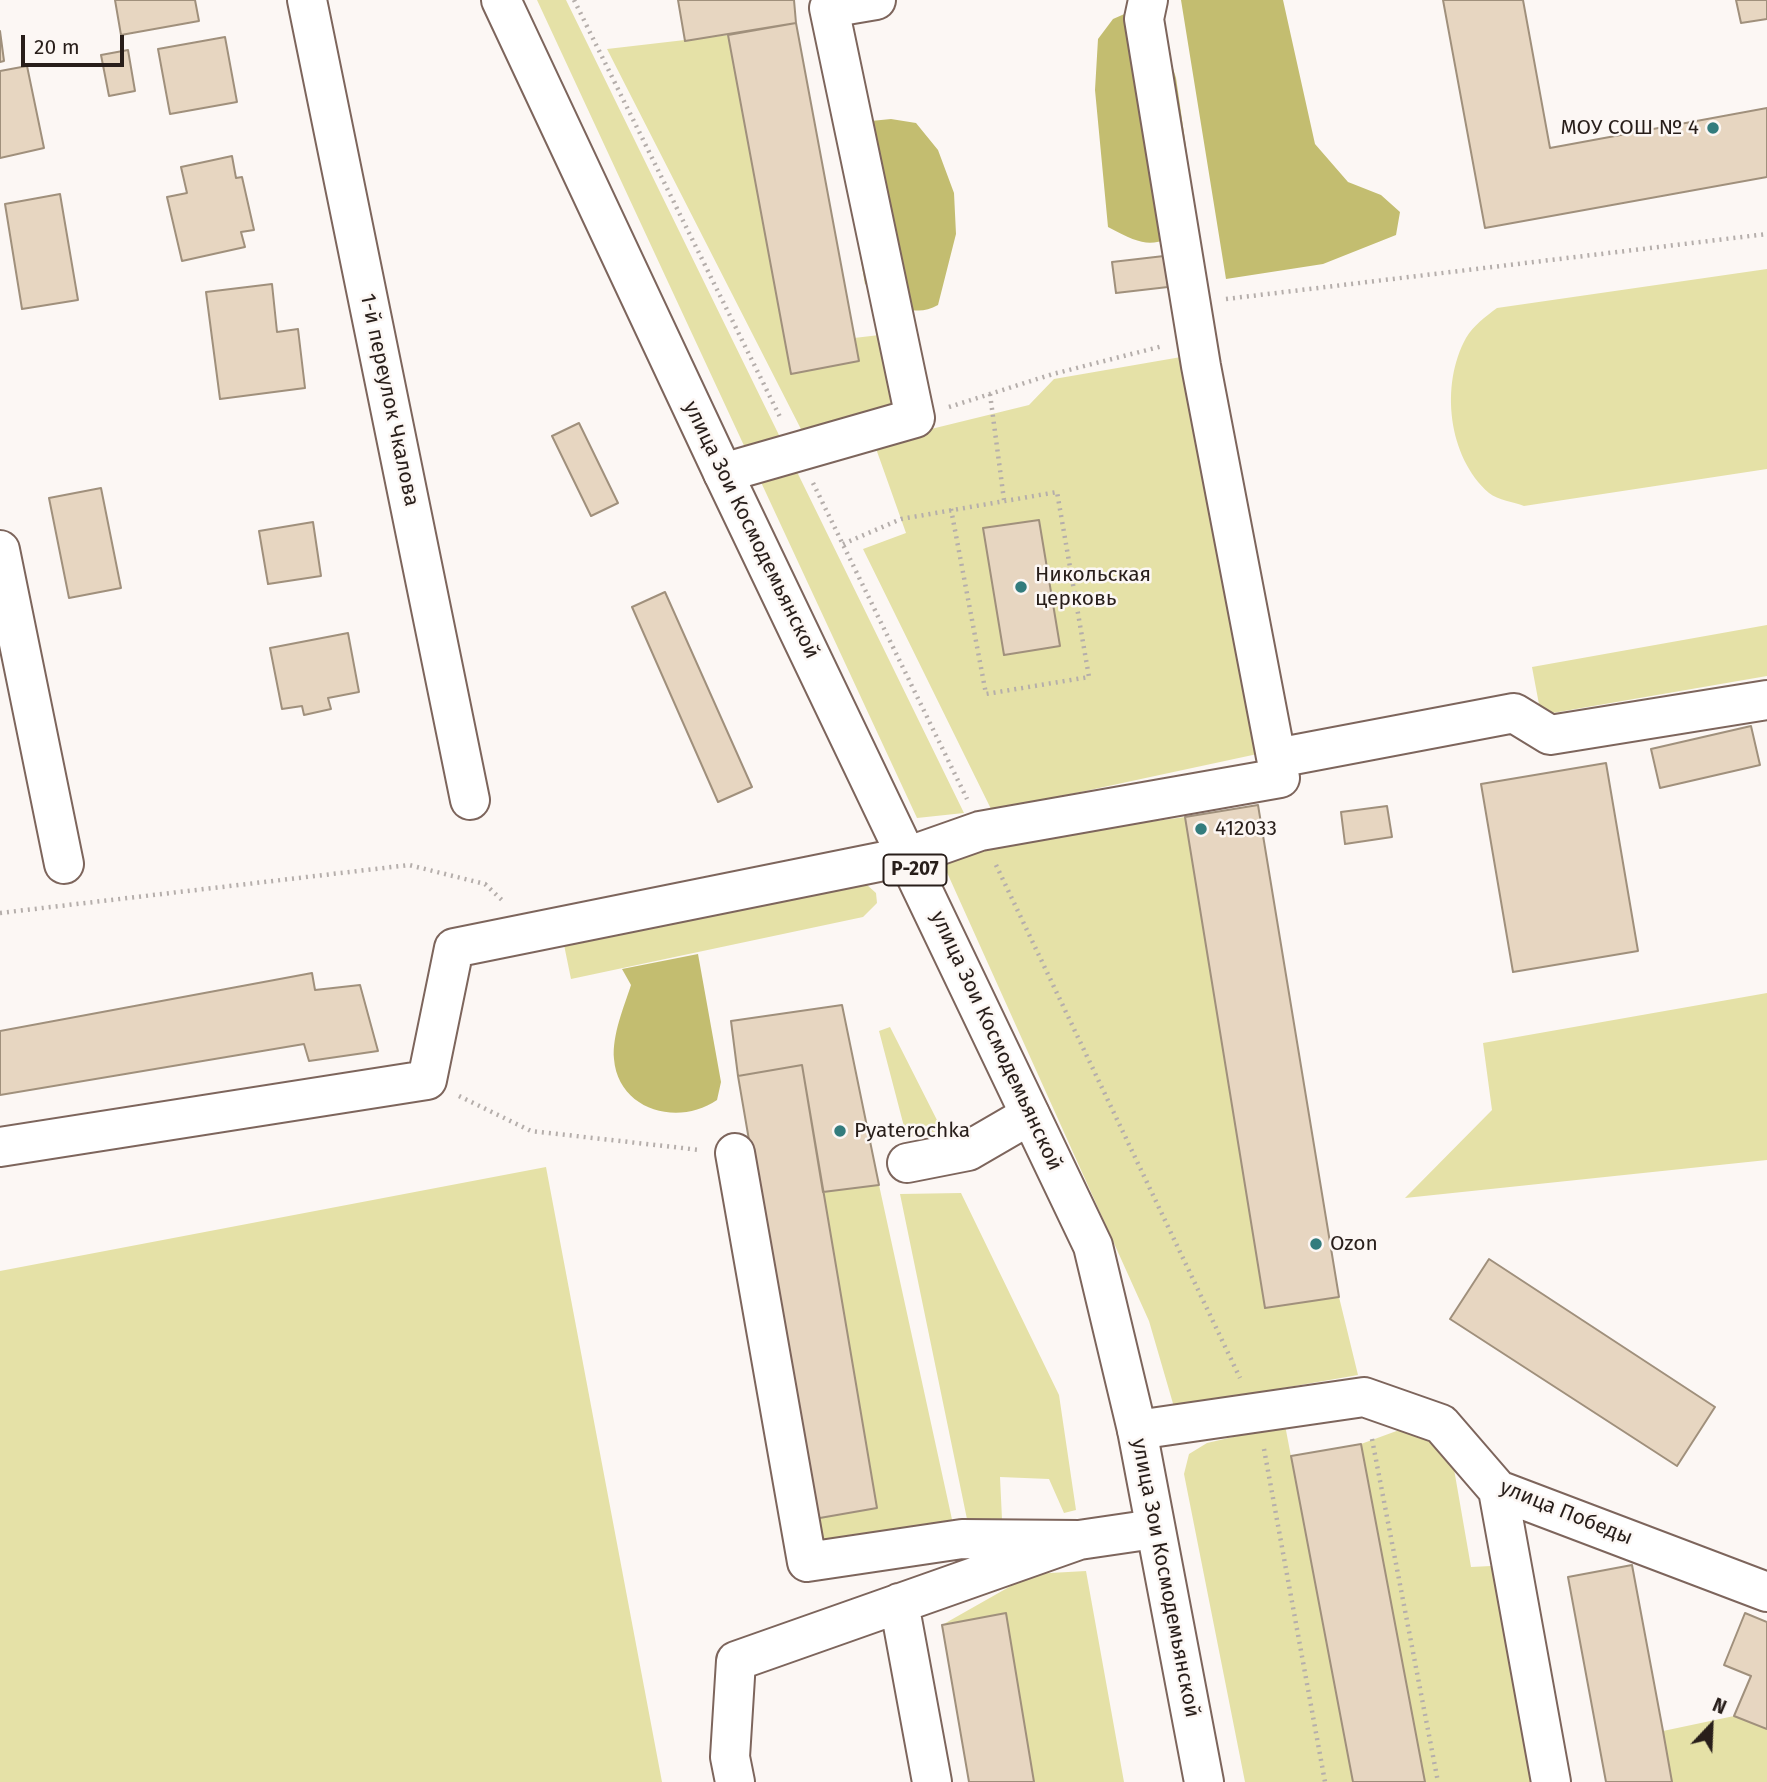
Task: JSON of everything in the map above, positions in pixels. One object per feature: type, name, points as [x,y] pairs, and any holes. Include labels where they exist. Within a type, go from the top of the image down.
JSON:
[{"type":"street","name":"1-й переулок Чкалова","points":[[307,0],[470,800]]},
{"type":"street","name":"улица Зои Космодемьянской","points":[[502,0],[723,473],[909,856],[1093,1246],[1137,1430],[1204,1782]]},
{"type":"street","points":[[723,473],[915,418],[829,8],[876,0]]},
{"type":"street","points":[[0,1147],[427,1080],[454,948],[909,856],[980,831],[1280,778],[1194,320],[1144,19],[1148,0]]},
{"type":"street","points":[[0,550],[64,864]]},
{"type":"street","points":[[1277,758],[1514,713],[1550,735],[1767,700]]},
{"type":"street","points":[[907,1163],[968,1151],[1030,1115]]},
{"type":"street","points":[[735,1153],[807,1562],[962,1539],[1079,1541]]},
{"type":"street","name":"улица Победы","points":[[1137,1430],[1364,1397],[1441,1424],[1498,1490],[1767,1592]]},
{"type":"street","points":[[1498,1490],[1551,1782]]},
{"type":"street","points":[[735,1782],[730,1757],[736,1661],[1079,1541],[1154,1529]]},
{"type":"street","points":[[899,1603],[932,1782]]},
{"type":"path","points":[[574,0],[953,768],[980,831],[1257,1413],[1325,1782]]},
{"type":"path","points":[[915,418],[1054,374],[1194,320],[1767,234]]},
{"type":"path","points":[[990,394],[1004,500]]},
{"type":"path","points":[[843,544],[901,519],[951,509],[1058,492],[1089,677],[986,694],[951,509]]},
{"type":"path","points":[[0,914],[409,865],[485,884],[504,900],[511,937]]},
{"type":"path","points":[[427,1080],[531,1131],[735,1153]]},
{"type":"path","points":[[1364,1397],[1438,1782]]},
{"type":"shaded area","points":[[537,0],[566,0],[964,813],[917,818]]},
{"type":"shaded area","points":[[1181,0],[1283,0],[1315,144],[1348,182],[1381,195],[1400,212],[1396,235],[1323,264],[1226,279]]},
{"type":"shaded area","points":[[1129,12],[1163,37],[1176,78],[1195,209],[1193,229],[1150,243],[1133,239],[1108,227],[1095,90],[1098,39],[1113,19]]},
{"type":"shaded area","points":[[728,35],[791,374],[859,361],[854,338],[888,334],[904,412],[804,435],[607,49]]},
{"type":"shaded area","points":[[891,119],[916,123],[938,150],[954,193],[956,234],[938,305],[918,311],[900,306],[865,284],[847,180],[871,121]]},
{"type":"shaded area","points":[[1767,269],[1767,469],[1524,506],[1489,493],[1475,478],[1464,460],[1452,420],[1453,377],[1466,338],[1476,325],[1497,308]]},
{"type":"shaded area","points":[[1181,357],[1262,753],[992,811],[863,549],[906,533],[874,443],[1029,405],[1054,379]]},
{"type":"shaded area","points":[[1767,625],[1767,676],[1541,715],[1532,667]]},
{"type":"shaded area","points":[[1185,817],[1265,1308],[1339,1297],[1358,1375],[1174,1407],[1149,1321],[945,868],[954,853],[986,844]]},
{"type":"shaded area","points":[[866,884],[876,893],[877,903],[863,917],[571,979],[562,935]]},
{"type":"shaded area","points":[[698,954],[721,1082],[717,1100],[702,1108],[685,1112],[652,1109],[638,1102],[626,1091],[618,1077],[614,1059],[617,1031],[631,985],[622,969]]},
{"type":"shaded area","points":[[1767,993],[1767,1160],[1405,1198],[1492,1110],[1483,1043]]},
{"type":"shaded area","points":[[890,1027],[942,1130],[907,1138],[879,1031]]},
{"type":"shaded area","points":[[546,1167],[662,1782],[0,1782],[0,1271]]},
{"type":"shaded area","points":[[879,1185],[953,1524],[821,1551],[814,1519],[877,1507],[823,1192]]},
{"type":"shaded area","points":[[961,1193],[1059,1395],[1076,1510],[1064,1513],[1049,1479],[1000,1477],[1002,1519],[968,1524],[900,1194]]},
{"type":"shaded area","points":[[1285,1425],[1353,1782],[1245,1782],[1184,1474],[1189,1454],[1207,1443]]},
{"type":"shaded area","points":[[1402,1429],[1450,1446],[1471,1567],[1511,1565],[1551,1782],[1425,1782],[1361,1444]]},
{"type":"shaded area","points":[[1086,1571],[1124,1782],[1034,1782],[1006,1613],[942,1625],[1032,1574]]},
{"type":"shaded area","points":[[1734,1716],[1767,1729],[1767,1782],[1672,1782],[1663,1731]]},
{"type":"building","points":[[115,0],[195,0],[199,21],[121,35]]},
{"type":"building","points":[[678,0],[794,0],[796,23],[685,41]]},
{"type":"building","name":"МОУ СОШ № 4","points":[[1443,0],[1523,0],[1550,148],[1767,108],[1767,177],[1485,228]]},
{"type":"building","points":[[1736,0],[1767,0],[1767,19],[1741,23]]},
{"type":"building","points":[[796,23],[859,361],[791,374],[728,35]]},
{"type":"building","points":[[0,31],[4,61],[0,62]]},
{"type":"building","points":[[225,37],[237,102],[170,114],[158,49]]},
{"type":"building","points":[[128,50],[135,91],[109,96],[101,55]]},
{"type":"building","points":[[27,66],[44,148],[0,158],[0,71]]},
{"type":"building","points":[[232,156],[236,178],[242,177],[254,230],[241,232],[245,247],[182,261],[167,197],[187,193],[181,167]]},
{"type":"building","points":[[60,194],[78,300],[22,309],[5,204]]},
{"type":"building","points":[[1164,256],[1168,287],[1116,293],[1112,262]]},
{"type":"building","points":[[272,284],[277,332],[298,329],[305,388],[220,399],[206,292]]},
{"type":"building","points":[[579,423],[618,503],[591,516],[552,436]]},
{"type":"building","points":[[101,488],[121,588],[69,598],[49,498]]},
{"type":"building","name":"Никольская церковь","points":[[1039,520],[1060,646],[1004,655],[983,528]]},
{"type":"building","points":[[313,522],[321,576],[268,584],[259,531]]},
{"type":"building","points":[[665,592],[752,787],[718,802],[632,607]]},
{"type":"building","points":[[348,633],[359,692],[328,698],[331,709],[304,715],[302,706],[282,709],[270,648]]},
{"type":"building","points":[[1751,726],[1760,765],[1660,788],[1651,749]]},
{"type":"building","points":[[1606,763],[1638,951],[1513,972],[1481,784]]},
{"type":"building","points":[[1258,805],[1339,1297],[1265,1308],[1185,817]]},
{"type":"building","points":[[1387,806],[1392,837],[1345,844],[1341,812]]},
{"type":"building","points":[[312,973],[315,990],[360,985],[378,1051],[309,1061],[304,1044],[0,1095],[0,1031]]},
{"type":"building","name":"Pyaterochka","points":[[842,1005],[879,1185],[823,1192],[802,1065],[738,1076],[731,1021]]},
{"type":"building","points":[[802,1065],[877,1508],[814,1519],[738,1076]]},
{"type":"building","points":[[1489,1259],[1715,1407],[1677,1466],[1450,1319]]},
{"type":"building","points":[[1361,1444],[1425,1782],[1353,1782],[1291,1456]]},
{"type":"building","points":[[1632,1565],[1672,1782],[1606,1782],[1568,1577]]},
{"type":"building","points":[[1006,1613],[1034,1782],[969,1782],[942,1625]]},
{"type":"building","points":[[1745,1613],[1767,1622],[1767,1729],[1734,1716],[1751,1676],[1724,1665]]},
{"type":"place","name":"МОУ СОШ № 4","points":[[1713,128]]},
{"type":"place","name":"Никольская церковь","points":[[1021,587]]},
{"type":"place","name":"412033","points":[[1201,829]]},
{"type":"place","name":"Pyaterochka","points":[[840,1131]]},
{"type":"place","name":"Ozon","points":[[1316,1244]]}]
